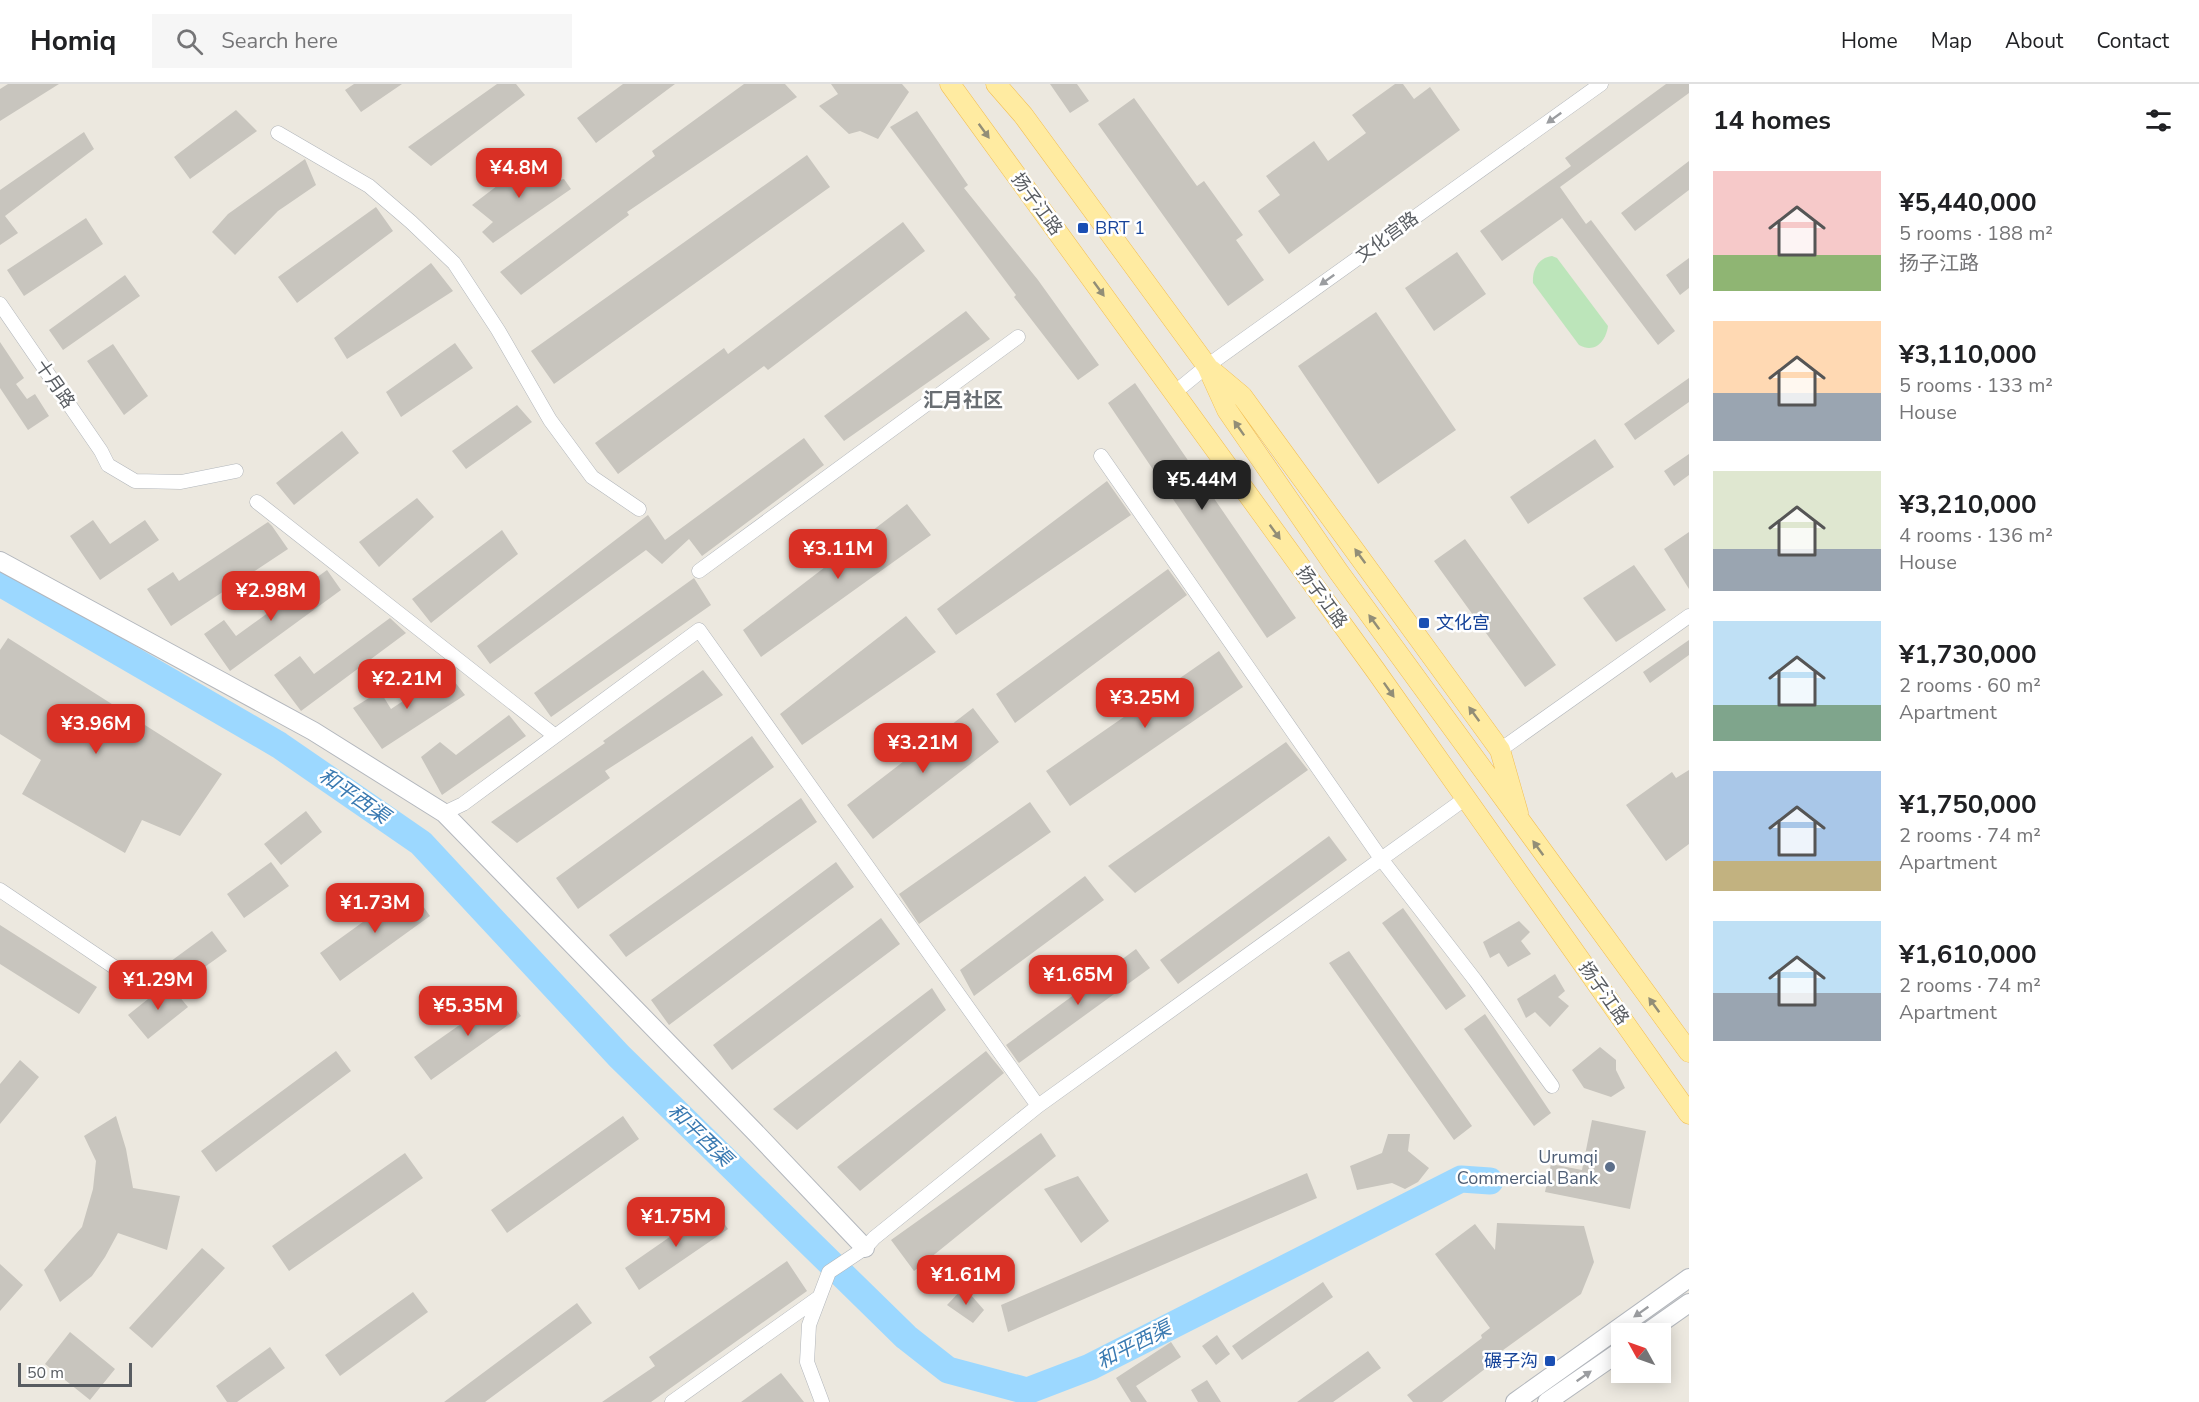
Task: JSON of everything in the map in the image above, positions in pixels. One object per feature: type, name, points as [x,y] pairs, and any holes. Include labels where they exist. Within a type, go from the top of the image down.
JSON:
[{"type":"main road","name":"扬子江路","points":[[950,84],[1466,798],[1689,1114]]},
{"type":"main road","name":"扬子江路","points":[[996,84],[1023,115],[1207,366],[1227,410],[1338,571],[1689,1052]]},
{"type":"main road","points":[[1007,84],[1023,115]]},
{"type":"main road","points":[[1207,366],[1242,396],[1500,750],[1521,824]]},
{"type":"street","name":"文化宫路","points":[[1174,393],[1207,366],[1601,84]]},
{"type":"street","points":[[278,133],[369,186],[454,263],[498,330],[550,420],[592,477],[639,509]]},
{"type":"street","name":"十月路","points":[[0,304],[101,451],[108,465],[135,481],[181,482],[236,471]]},
{"type":"street","points":[[699,571],[1018,337]]},
{"type":"street","points":[[1101,456],[1382,860],[1552,1086]]},
{"type":"street","points":[[257,502],[554,735]]},
{"type":"street","points":[[0,561],[313,731],[444,813],[754,1131],[864,1248]]},
{"type":"street","points":[[1500,750],[1689,616]]},
{"type":"street","points":[[444,813],[463,804],[699,630],[1038,1106]]},
{"type":"street","points":[[822,1402],[807,1362],[809,1325],[829,1272],[864,1248],[1038,1106],[1466,798]]},
{"type":"street","points":[[0,890],[120,971]]},
{"type":"street","points":[[1515,1402],[1689,1278]]},
{"type":"street","points":[[672,1402],[818,1298]]},
{"type":"street","points":[[1661,1323],[1689,1303]]},
{"type":"street","points":[[1547,1402],[1611,1358]]},
{"type":"green space","points":[[1552,256],[1557,258],[1608,326],[1605,337],[1595,347],[1579,345],[1533,283],[1537,265],[1543,259]]},
{"type":"building","points":[[8,84],[59,84],[0,121],[0,89]]},
{"type":"building","points":[[354,84],[402,84],[361,112],[345,90]]},
{"type":"building","points":[[497,84],[516,84],[525,95],[431,166],[408,147]]},
{"type":"building","points":[[623,84],[675,84],[596,143],[577,118]]},
{"type":"building","points":[[744,84],[785,84],[797,97],[627,212],[629,215],[521,295],[500,272],[655,156],[652,151]]},
{"type":"building","points":[[831,84],[902,84],[909,92],[878,139],[860,131],[849,134],[819,106],[838,94]]},
{"type":"building","points":[[1050,84],[1077,84],[1089,101],[1070,113]]},
{"type":"building","points":[[1395,84],[1403,84],[1414,99],[1430,87],[1460,130],[1289,254],[1258,211],[1280,195],[1266,176],[1314,141],[1328,161],[1366,133],[1352,115]]},
{"type":"building","points":[[1666,84],[1689,84],[1689,93],[1560,187],[1586,224],[1591,220],[1675,331],[1658,345],[1562,218],[1502,261],[1480,231],[1571,166],[1565,158]]},
{"type":"building","points":[[1134,98],[1197,186],[1204,181],[1243,235],[1236,240],[1264,280],[1228,306],[1098,124]]},
{"type":"building","points":[[236,110],[257,131],[190,179],[174,157]]},
{"type":"building","points":[[917,111],[968,185],[964,188],[1038,280],[1099,365],[1078,380],[1014,297],[1016,295],[890,127]]},
{"type":"building","points":[[84,132],[94,149],[5,216],[18,233],[0,245],[0,190]]},
{"type":"building","points":[[807,155],[830,187],[554,384],[531,351]]},
{"type":"building","points":[[535,157],[554,181],[564,179],[571,189],[493,243],[482,232],[493,222],[472,205]]},
{"type":"building","points":[[305,159],[316,185],[278,211],[235,255],[212,232],[228,214]]},
{"type":"building","points":[[1689,161],[1689,190],[1635,231],[1621,213]]},
{"type":"building","points":[[376,207],[393,231],[297,303],[278,277]]},
{"type":"building","points":[[86,218],[103,244],[24,296],[7,270]]},
{"type":"building","points":[[903,222],[925,251],[768,370],[764,366],[618,474],[595,443],[724,348],[728,354]]},
{"type":"building","points":[[1457,252],[1486,294],[1434,331],[1405,288]]},
{"type":"building","points":[[1689,258],[1689,288],[1680,295],[1666,275]]},
{"type":"building","points":[[431,263],[453,291],[347,359],[334,338]]},
{"type":"building","points":[[125,275],[140,296],[63,350],[49,330]]},
{"type":"building","points":[[966,311],[990,339],[844,441],[824,416]]},
{"type":"building","points":[[1376,312],[1456,430],[1378,484],[1298,366]]},
{"type":"building","points":[[0,342],[24,378],[16,384],[27,399],[35,394],[49,416],[28,430],[0,388]]},
{"type":"building","points":[[455,343],[473,368],[401,417],[386,392]]},
{"type":"building","points":[[113,344],[148,396],[124,415],[87,361]]},
{"type":"building","points":[[1689,378],[1689,402],[1635,440],[1624,424]]},
{"type":"building","points":[[1135,383],[1296,618],[1267,638],[1108,403]]},
{"type":"building","points":[[517,405],[532,422],[466,469],[452,451]]},
{"type":"building","points":[[342,431],[359,453],[294,505],[276,483]]},
{"type":"building","points":[[804,438],[824,465],[702,556],[689,539],[662,564],[646,550],[490,664],[477,646],[648,515],[665,540]]},
{"type":"building","points":[[1595,439],[1614,467],[1528,524],[1510,497]]},
{"type":"building","points":[[1689,454],[1689,475],[1674,486],[1664,471]]},
{"type":"building","points":[[1107,481],[1131,515],[956,635],[937,609]]},
{"type":"building","points":[[417,498],[434,517],[379,567],[359,542]]},
{"type":"building","points":[[907,504],[931,535],[761,657],[743,630]]},
{"type":"building","points":[[93,520],[110,544],[145,520],[159,540],[100,580],[70,536]]},
{"type":"building","points":[[268,522],[288,549],[171,626],[147,589],[173,572],[179,581]]},
{"type":"building","points":[[502,530],[518,554],[431,623],[412,599]]},
{"type":"building","points":[[1689,532],[1689,589],[1664,549]]},
{"type":"building","points":[[1465,539],[1556,665],[1525,687],[1434,561]]},
{"type":"building","points":[[1634,565],[1666,610],[1616,642],[1583,598]]},
{"type":"building","points":[[1168,569],[1187,595],[1015,723],[996,694]]},
{"type":"building","points":[[327,570],[341,590],[230,671],[204,634],[224,620],[236,636]]},
{"type":"building","points":[[694,578],[711,605],[551,717],[534,693]]},
{"type":"building","points":[[906,616],[936,652],[802,745],[780,714]]},
{"type":"building","points":[[390,618],[406,633],[301,711],[274,675],[300,656],[314,674]]},
{"type":"building","points":[[8,638],[222,774],[180,836],[142,820],[125,853],[22,794],[41,760],[0,734],[0,650]]},
{"type":"building","points":[[1689,640],[1689,655],[1650,683],[1643,672]]},
{"type":"building","points":[[1219,651],[1243,687],[1070,806],[1046,771]]},
{"type":"building","points":[[703,670],[723,695],[605,771],[610,778],[517,843],[491,822],[605,743],[603,741]]},
{"type":"building","points":[[447,672],[465,695],[382,749],[353,708],[380,691],[391,709]]},
{"type":"building","points":[[973,708],[999,742],[873,839],[847,805]]},
{"type":"building","points":[[509,715],[526,736],[442,795],[421,757],[440,742],[456,755]]},
{"type":"building","points":[[752,736],[774,767],[578,909],[556,878]]},
{"type":"building","points":[[1286,742],[1308,770],[1135,893],[1108,866]]},
{"type":"building","points":[[1689,770],[1689,844],[1666,861],[1626,805],[1672,772],[1676,778]]},
{"type":"building","points":[[801,798],[817,822],[626,957],[609,935]]},
{"type":"building","points":[[1030,802],[1051,832],[919,924],[899,894]]},
{"type":"building","points":[[306,811],[322,832],[281,865],[264,844]]},
{"type":"building","points":[[1329,836],[1347,860],[1178,984],[1160,960]]},
{"type":"building","points":[[271,862],[289,886],[244,918],[227,894]]},
{"type":"building","points":[[836,862],[854,887],[669,1025],[651,1000]]},
{"type":"building","points":[[1085,876],[1104,900],[974,996],[960,970]]},
{"type":"building","points":[[410,888],[430,916],[340,981],[320,953]]},
{"type":"building","points":[[1403,908],[1466,996],[1446,1010],[1382,923]]},
{"type":"building","points":[[881,918],[900,944],[732,1070],[713,1045]]},
{"type":"building","points":[[1519,921],[1530,932],[1521,941],[1531,954],[1508,967],[1499,953],[1490,958],[1483,942]]},
{"type":"building","points":[[0,925],[97,987],[79,1014],[0,964]]},
{"type":"building","points":[[212,931],[227,951],[181,984],[167,964]]},
{"type":"building","points":[[1136,949],[1150,968],[1018,1062],[1006,1045]]},
{"type":"building","points":[[1349,951],[1472,1126],[1454,1140],[1329,963]]},
{"type":"building","points":[[1555,974],[1565,991],[1558,997],[1569,1006],[1550,1027],[1535,1012],[1526,1018],[1517,999]]},
{"type":"building","points":[[168,983],[188,1007],[148,1039],[128,1015]]},
{"type":"building","points":[[932,988],[946,1010],[797,1130],[773,1109]]},
{"type":"building","points":[[505,993],[521,1016],[431,1080],[414,1057]]},
{"type":"building","points":[[1485,1014],[1551,1113],[1534,1126],[1464,1029]]},
{"type":"building","points":[[1600,1047],[1616,1060],[1616,1070],[1625,1088],[1611,1097],[1584,1088],[1572,1070]]},
{"type":"building","points":[[336,1051],[351,1071],[216,1172],[201,1151]]},
{"type":"building","points":[[986,1051],[1004,1073],[860,1191],[837,1167]]},
{"type":"building","points":[[20,1060],[39,1077],[0,1124],[0,1084]]},
{"type":"building","points":[[116,1116],[126,1149],[133,1188],[180,1196],[167,1250],[118,1233],[92,1276],[60,1302],[44,1270],[82,1227],[93,1189],[96,1161],[84,1136]]},
{"type":"building","points":[[623,1116],[639,1139],[507,1233],[491,1210]]},
{"type":"building","name":"Urumqi Commercial Bank","points":[[1592,1120],[1646,1131],[1630,1209],[1545,1192],[1551,1164],[1582,1170]]},
{"type":"building","points":[[1041,1133],[1056,1156],[914,1271],[891,1240]]},
{"type":"building","points":[[1388,1134],[1410,1134],[1408,1151],[1429,1168],[1418,1182],[1405,1189],[1392,1183],[1357,1190],[1350,1166],[1382,1153]]},
{"type":"building","points":[[405,1153],[423,1178],[289,1271],[272,1246]]},
{"type":"building","points":[[1307,1173],[1317,1198],[1008,1332],[1001,1305]]},
{"type":"building","points":[[1078,1176],[1109,1221],[1081,1243],[1044,1189]]},
{"type":"building","points":[[713,1207],[728,1229],[639,1290],[625,1268]]},
{"type":"building","points":[[1497,1223],[1584,1226],[1594,1262],[1581,1294],[1488,1361],[1490,1365],[1442,1402],[1413,1402],[1407,1395],[1482,1338],[1481,1335],[1490,1328],[1435,1254],[1475,1224],[1495,1250]]},
{"type":"building","points":[[202,1248],[225,1268],[152,1348],[129,1328]]},
{"type":"building","points":[[787,1261],[807,1291],[651,1402],[602,1402],[655,1366],[649,1357]]},
{"type":"building","points":[[0,1264],[23,1285],[0,1311]]},
{"type":"building","points":[[1323,1282],[1333,1297],[1242,1360],[1232,1346]]},
{"type":"building","points":[[964,1287],[984,1310],[973,1323],[947,1305]]},
{"type":"building","points":[[413,1292],[428,1312],[340,1376],[325,1355]]},
{"type":"building","points":[[577,1303],[592,1323],[485,1402],[444,1402]]},
{"type":"building","points":[[70,1332],[115,1369],[90,1400],[45,1364]]},
{"type":"building","points":[[1217,1335],[1230,1354],[1216,1365],[1202,1346]]},
{"type":"building","points":[[1171,1342],[1181,1357],[1136,1386],[1147,1402],[1131,1402],[1116,1378]]},
{"type":"building","points":[[270,1347],[285,1368],[237,1402],[227,1402],[216,1386]]},
{"type":"building","points":[[1368,1351],[1381,1368],[1333,1402],[1297,1402]]},
{"type":"building","points":[[781,1373],[804,1402],[741,1402]]},
{"type":"building","points":[[1207,1380],[1221,1402],[1198,1402],[1191,1390]]},
{"type":"waterway","name":"和平西渠","points":[[0,583],[279,745],[421,843],[619,1056],[906,1337],[948,1370],[1027,1391],[1090,1367],[1461,1179],[1490,1181]]},
{"type":"place","name":"BRT 1","points":[[1083,228]]},
{"type":"place","name":"文化宫","points":[[1424,623]]},
{"type":"place","name":"Urumqi Commercial Bank","points":[[1610,1167]]},
{"type":"place","name":"碾子沟","points":[[1550,1361]]},
{"type":"district","name":"汇月社区","points":[[963,400]]}]
